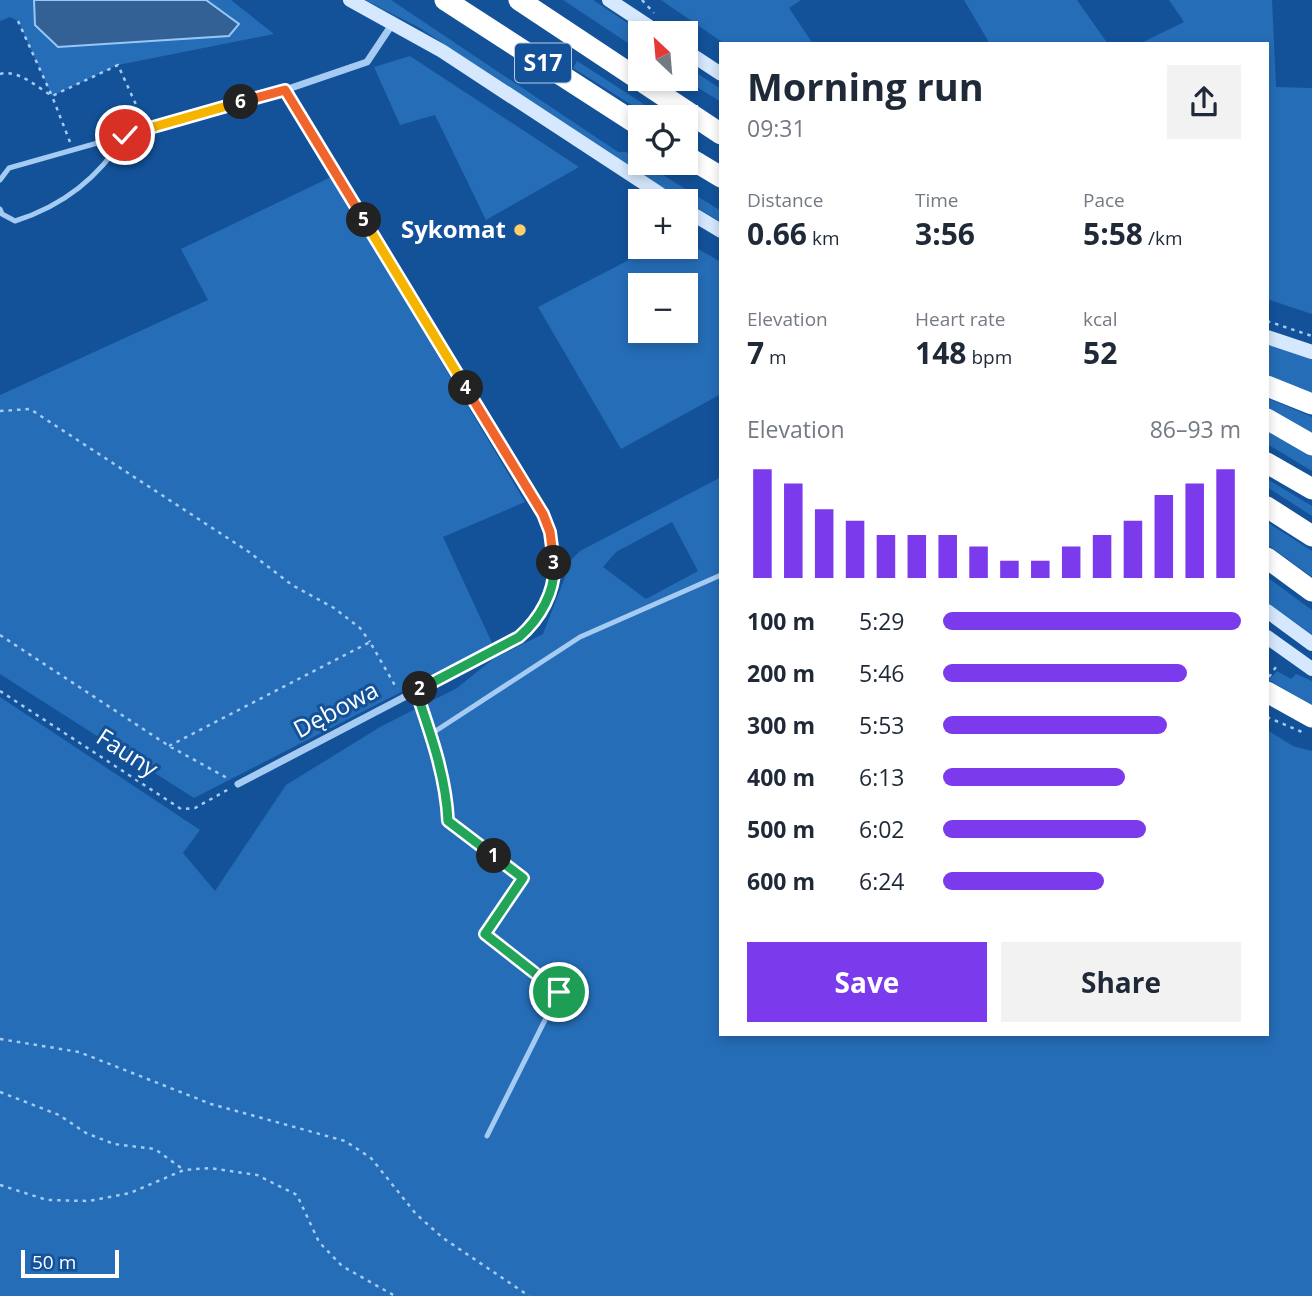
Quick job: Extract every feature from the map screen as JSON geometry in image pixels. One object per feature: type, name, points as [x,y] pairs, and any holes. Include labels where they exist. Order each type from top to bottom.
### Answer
[{"type":"highway","name":"S17","points":[[445,0],[628,118]]},
{"type":"highway","name":"S17","points":[[519,0],[719,133]]},
{"type":"highway","points":[[698,163],[719,176]]},
{"type":"highway","points":[[1269,387],[1312,404]]},
{"type":"highway","points":[[1269,420],[1312,445]]},
{"type":"highway","points":[[1269,464],[1312,489]]},
{"type":"highway","points":[[1269,508],[1312,536]]},
{"type":"highway","points":[[1269,560],[1312,592]]},
{"type":"highway","points":[[1269,693],[1312,717]]},
{"type":"street","points":[[350,0],[442,51],[653,189]]},
{"type":"street","points":[[614,1],[642,21]]},
{"type":"street","points":[[285,90],[367,62],[382,45],[393,23]]},
{"type":"street","points":[[698,59],[719,73]]},
{"type":"street","name":"Dębowa","points":[[238,784],[519,637],[539,615],[554,571],[550,532],[543,514],[285,90]]},
{"type":"street","points":[[698,218],[719,230]]},
{"type":"street","points":[[1269,339],[1312,352]]},
{"type":"street","points":[[1269,612],[1312,644]]},
{"type":"street","points":[[1269,638],[1312,670]]},
{"type":"lane","points":[[0,180],[9,168],[285,90]]},
{"type":"lane","points":[[0,209],[2,214],[15,220],[45,212],[78,191],[111,158],[125,135]]},
{"type":"lane","points":[[431,734],[580,637],[719,576]]},
{"type":"lane","points":[[416,691],[431,734],[447,802],[448,821],[523,878],[485,934],[559,992],[487,1136]]},
{"type":"path","points":[[18,21],[74,150]]},
{"type":"path","points":[[52,96],[118,65],[147,129]]},
{"type":"path","points":[[0,75],[8,72],[26,79],[52,96]]},
{"type":"path","points":[[1269,322],[1312,336]]},
{"type":"path","points":[[0,411],[30,409],[249,552],[292,585],[334,608],[360,628],[402,698]]},
{"type":"path","points":[[0,635],[169,746],[238,784]]},
{"type":"path","points":[[169,746],[370,642]]},
{"type":"path","points":[[1269,677],[1278,664]]},
{"type":"path","name":"Fauny","points":[[0,691],[181,809],[195,808],[238,784]]},
{"type":"path","points":[[1269,718],[1287,728],[1312,735]]},
{"type":"path","points":[[0,1039],[79,1052],[211,1104],[345,1141],[371,1158],[416,1214],[443,1238],[528,1296]]},
{"type":"path","points":[[0,1092],[59,1115],[86,1133],[114,1144],[155,1149],[184,1170]]},
{"type":"path","points":[[0,1185],[47,1200],[89,1200],[130,1193],[184,1170],[210,1168],[257,1175],[296,1195],[319,1242],[342,1266],[395,1296]]},
{"type":"shaded area","points":[[0,0],[34,0],[35,25],[58,47],[228,36],[238,24],[206,0],[231,0],[274,34],[118,65],[52,96],[18,21],[10,17],[0,21]]},
{"type":"shaded area","points":[[34,0],[206,0],[239,24],[229,36],[58,47],[35,25]]},
{"type":"shaded area","points":[[365,0],[391,0],[618,152],[628,153],[628,167],[420,28]]},
{"type":"shaded area","points":[[563,0],[593,0],[628,23],[628,43]]},
{"type":"shaded area","points":[[661,0],[801,0],[789,8],[812,42],[722,42],[698,25],[698,21],[692,21]]},
{"type":"shaded area","points":[[964,0],[1077,0],[1107,42],[989,42]]},
{"type":"shaded area","points":[[1169,0],[1272,0],[1276,87],[1312,88],[1312,314],[1269,300],[1269,42],[1143,42],[1184,22]]},
{"type":"shaded area","points":[[410,56],[579,167],[486,220],[435,115],[400,125],[374,67]]},
{"type":"shaded area","points":[[577,61],[645,105],[632,105],[573,68]]},
{"type":"shaded area","points":[[698,74],[719,88],[719,101],[698,88]]},
{"type":"shaded area","points":[[642,175],[663,175],[686,189],[665,189]]},
{"type":"shaded area","points":[[331,177],[525,502],[443,537],[493,645],[194,798],[0,674],[0,395],[208,300],[181,249]]},
{"type":"shaded area","points":[[698,197],[719,210],[719,221],[698,208]]},
{"type":"shaded area","points":[[698,249],[719,261],[719,395],[621,449],[538,307],[631,259],[698,259]]},
{"type":"shaded area","points":[[1269,344],[1312,359],[1312,394],[1269,378]]},
{"type":"shaded area","points":[[1269,399],[1312,417],[1312,436],[1269,411]]},
{"type":"shaded area","points":[[1269,430],[1312,455],[1312,471],[1269,445]]},
{"type":"shaded area","points":[[719,478],[719,1036],[1269,1036],[1269,731],[1293,746],[1312,751],[1312,1296],[0,1296],[0,697],[200,830],[183,853],[215,891],[286,785],[380,727],[457,688],[493,659],[543,634],[572,559],[580,551]],"holes":[[[672,522],[698,571],[646,599],[603,567],[616,552]]]},
{"type":"shaded area","points":[[1269,480],[1312,506],[1312,516],[1269,488]]},
{"type":"shaded area","points":[[1269,523],[1312,551],[1312,577],[1269,545]]},
{"type":"shaded area","points":[[1269,578],[1312,610],[1312,635],[1269,603]]},
{"type":"shaded area","points":[[1277,671],[1291,679],[1296,674],[1312,681],[1312,705],[1269,680]]},
{"type":"place","name":"Sykomat","points":[[520,230]]},
{"type":"route","points":[[125,135],[285,90],[543,514],[550,532],[554,571],[550,591],[530,628],[519,637],[416,691],[431,734],[447,802],[448,821],[523,878],[485,934],[559,992]]}]
